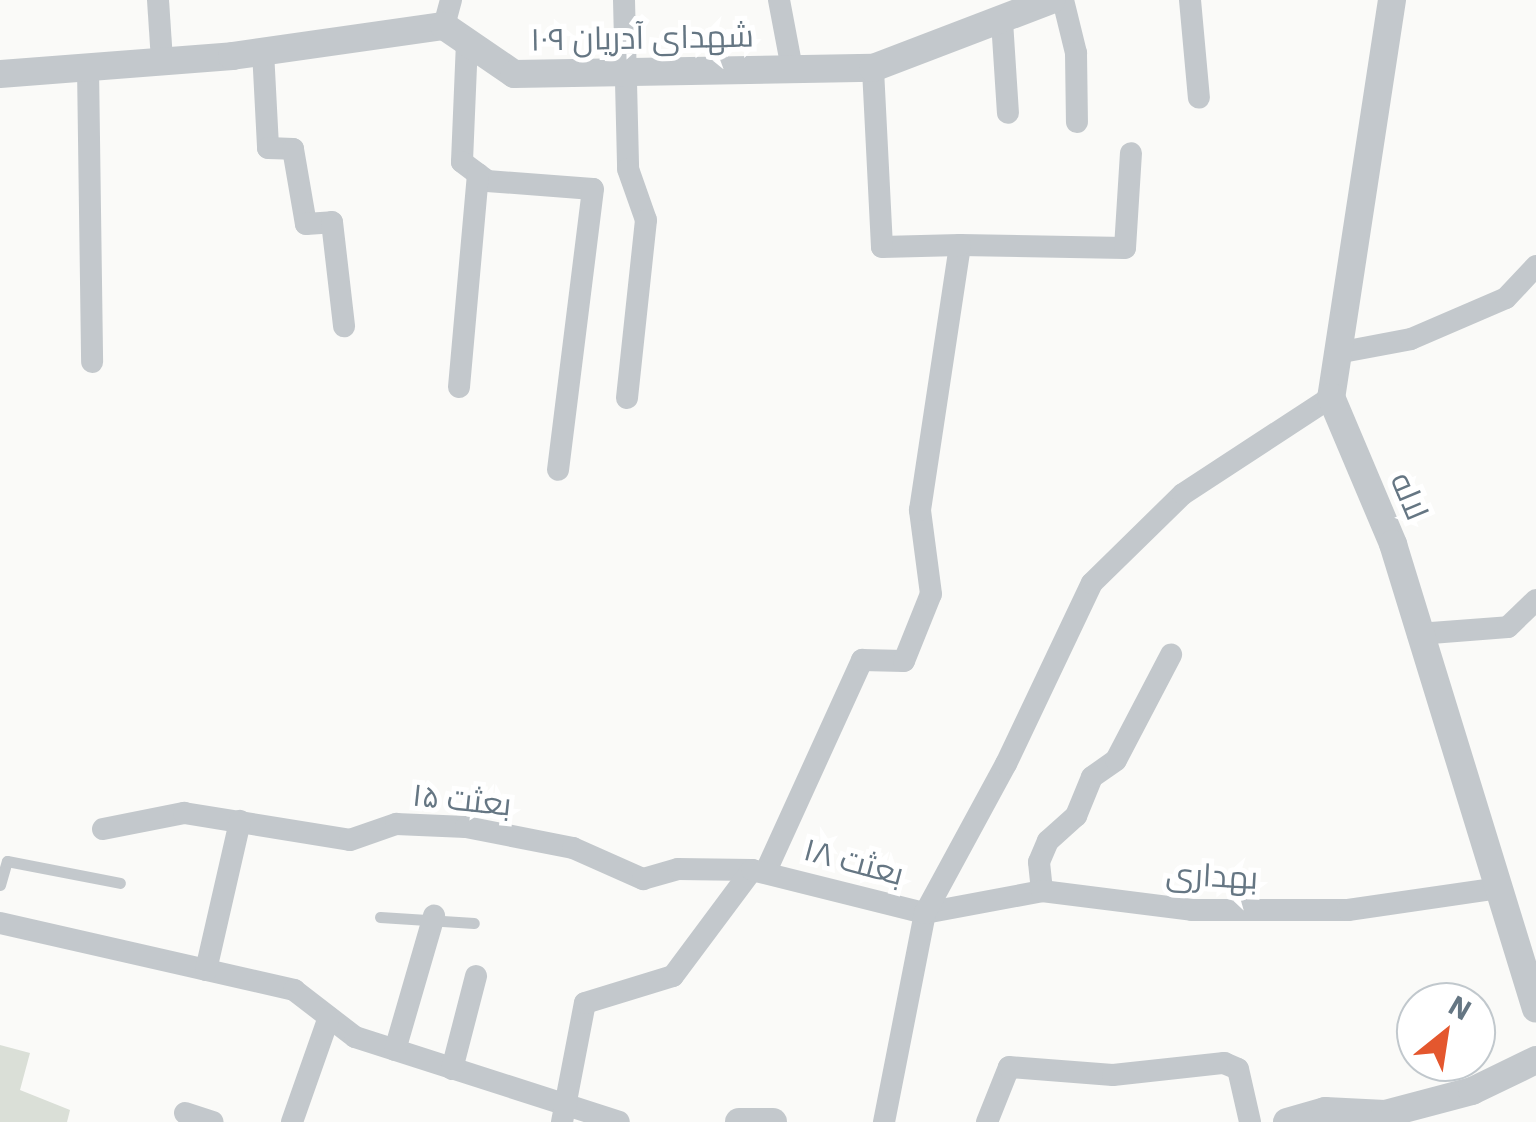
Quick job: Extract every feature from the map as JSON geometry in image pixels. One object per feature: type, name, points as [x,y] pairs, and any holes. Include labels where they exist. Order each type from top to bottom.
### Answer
[{"type":"street","points":[[158,0],[162,61]]},
{"type":"street","points":[[624,0],[628,169],[646,220],[627,398]]},
{"type":"street","points":[[780,0],[792,70]]},
{"type":"street","name":"شهدای آدریان ۱۰۹","points":[[454,23],[514,74],[873,68],[1002,22],[1051,0]]},
{"type":"street","points":[[1062,0],[1076,53],[1077,122]]},
{"type":"street","points":[[1190,0],[1199,98]]},
{"type":"street","points":[[884,1122],[924,913],[1006,764],[1092,583],[1183,494],[1330,397],[1392,0]]},
{"type":"street","points":[[1002,22],[1008,113]]},
{"type":"street","points":[[0,74],[264,51],[454,23],[462,162],[487,180],[593,189],[558,470]]},
{"type":"street","points":[[264,51],[268,148],[293,149],[306,224],[332,222],[344,326]]},
{"type":"street","points":[[88,67],[92,362]]},
{"type":"street","points":[[873,68],[882,247],[1125,248],[1131,153]]},
{"type":"street","points":[[458,387],[478,174]]},
{"type":"street","points":[[564,1114],[585,1002],[672,976],[759,871],[862,660],[904,661],[931,594],[920,510],[960,245]]},
{"type":"street","points":[[1337,352],[1411,339],[1506,298],[1536,266]]},
{"type":"street","name":"لاله","points":[[1330,397],[1393,544],[1536,1009]]},
{"type":"street","points":[[1418,634],[1508,627],[1536,600]]},
{"type":"street","points":[[1042,891],[1039,862],[1048,841],[1076,816],[1092,777],[1116,760],[1171,655]]},
{"type":"street","name":"بعثت ۱۵","points":[[103,829],[184,813],[350,840],[396,824],[466,826],[573,848],[643,879],[678,869],[759,871]]},
{"type":"street","points":[[206,970],[240,822]]},
{"type":"street","name":"بعثت ۱۸","points":[[759,871],[924,913]]},
{"type":"street","name":"بهداری","points":[[924,913],[1042,891],[1192,910],[1348,910],[1498,888]]},
{"type":"street","points":[[395,1050],[434,916]]},
{"type":"street","points":[[0,923],[294,990],[355,1037],[452,1069],[564,1114],[619,1122]]},
{"type":"street","points":[[452,1069],[476,976]]},
{"type":"street","points":[[292,1122],[328,1017]]},
{"type":"street","points":[[1287,1122],[1324,1111],[1385,1114],[1472,1091],[1536,1060]]},
{"type":"street","points":[[986,1122],[1008,1067],[1112,1074],[1224,1063],[1238,1069],[1250,1122]]},
{"type":"street","points":[[184,1113],[214,1122]]},
{"type":"street","points":[[739,1122],[773,1122]]},
{"type":"lane","points":[[0,885],[7,860],[120,882]]},
{"type":"lane","points":[[380,917],[434,916],[474,923]]},
{"type":"shaded area","points":[[0,1045],[30,1053],[20,1090],[70,1110],[67,1122],[0,1122]]}]
